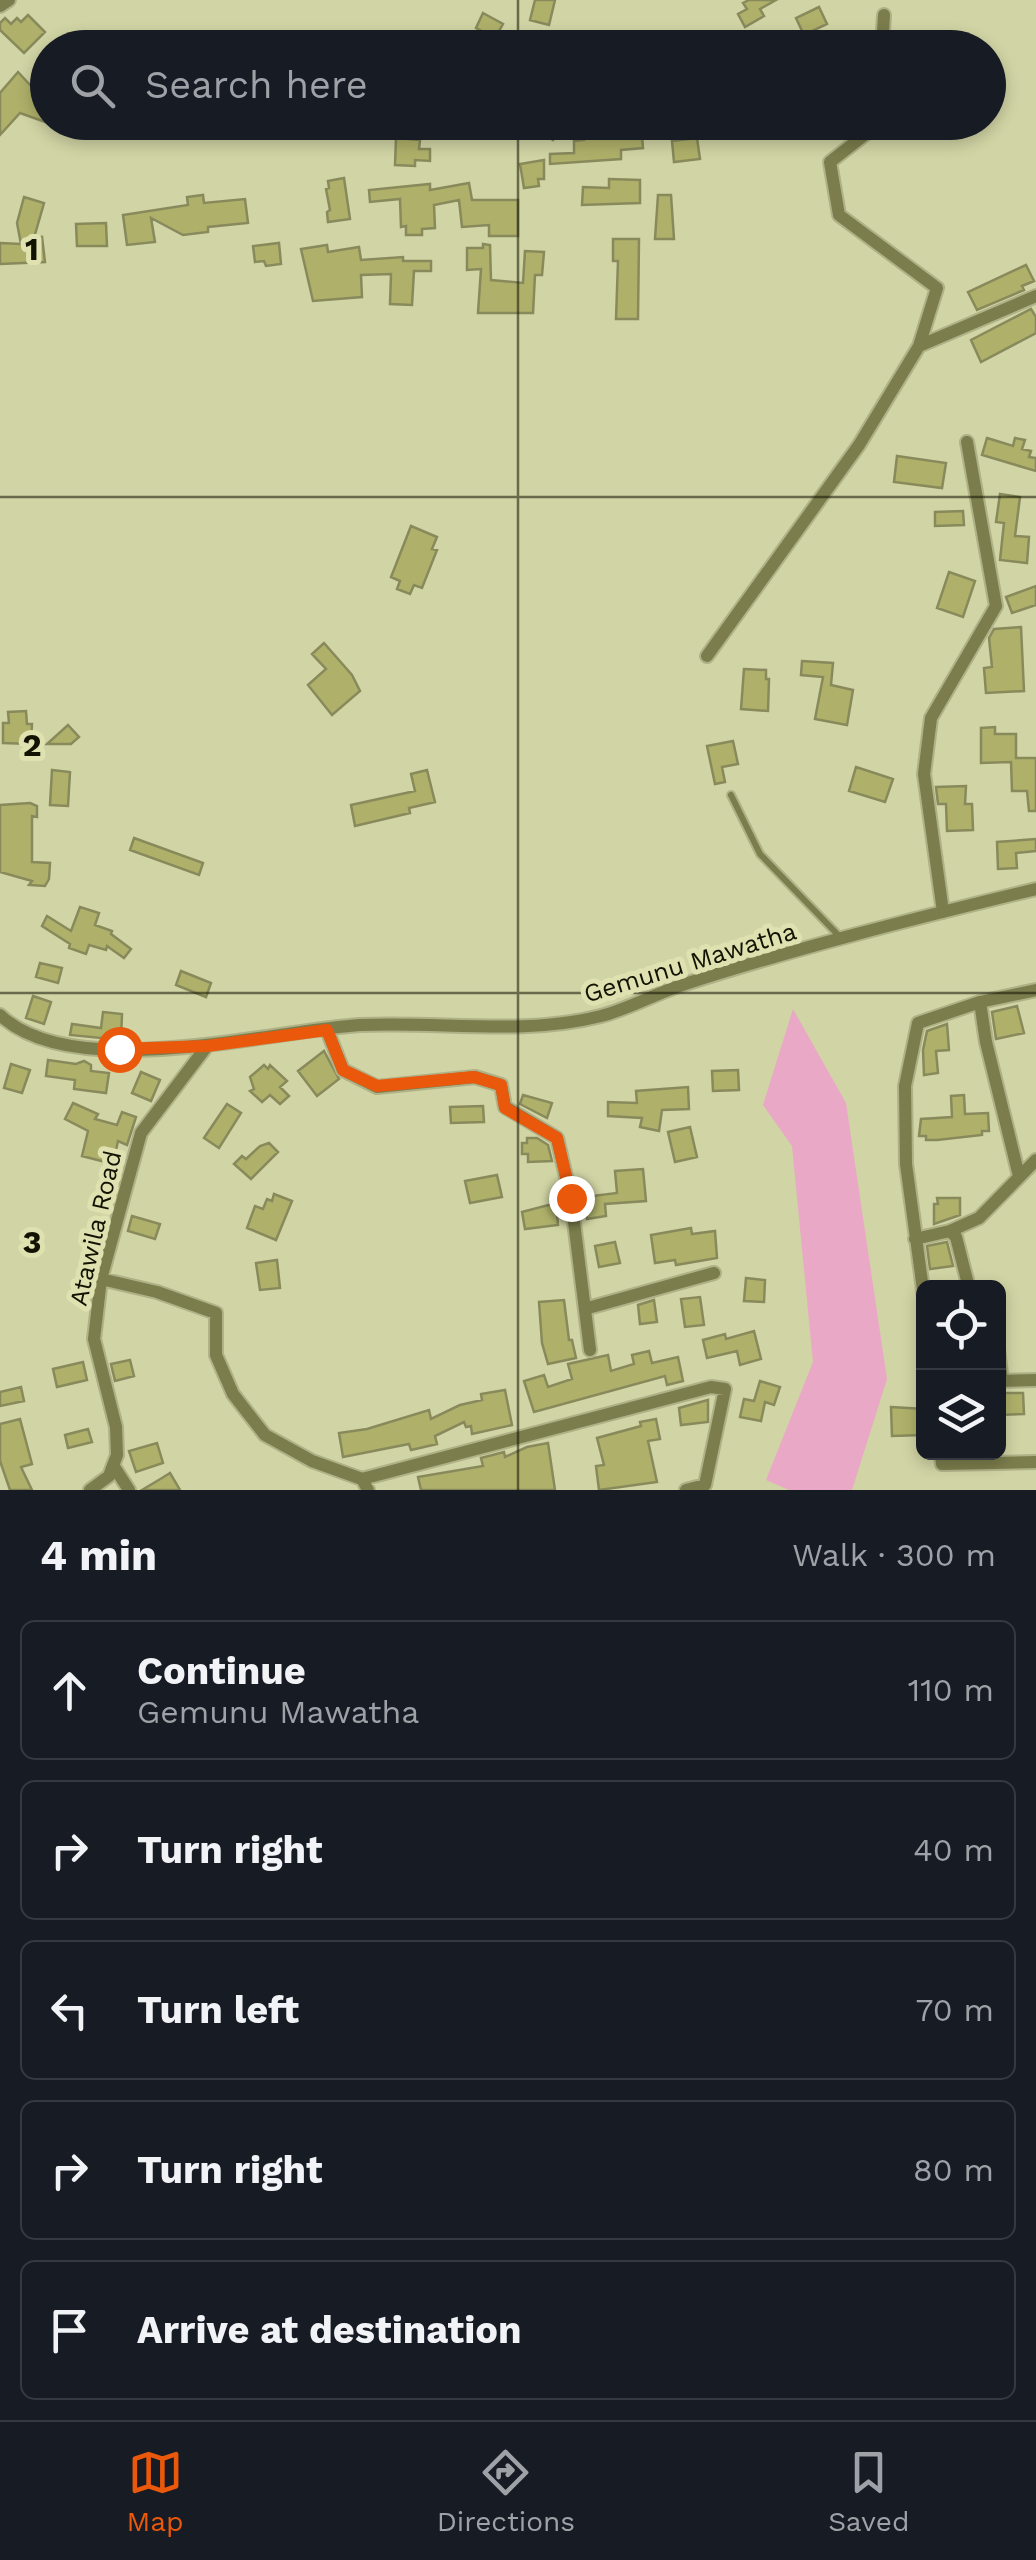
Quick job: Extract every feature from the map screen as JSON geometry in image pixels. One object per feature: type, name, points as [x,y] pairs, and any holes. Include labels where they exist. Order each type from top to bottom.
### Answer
[{"type":"street","points":[[0,6],[9,0]]},
{"type":"street","points":[[883,30],[884,16]]},
{"type":"street","points":[[707,656],[859,444],[919,346],[936,288],[839,215],[830,162],[858,140]]},
{"type":"street","points":[[919,346],[1036,296]]},
{"type":"street","points":[[943,912],[924,774],[931,718],[996,606],[966,442]]},
{"type":"street","name":"Gemunu Mawatha","points":[[0,1015],[41,1041],[119,1049],[207,1046],[360,1026],[526,1027],[602,1016],[678,987],[1036,889]]},
{"type":"street","points":[[922,1280],[906,1164],[905,1086],[918,1024],[980,1002],[1036,990]]},
{"type":"street","points":[[980,1002],[1019,1176]]},
{"type":"street","points":[[327,1030],[343,1070],[377,1086],[474,1077],[501,1085],[505,1108],[557,1138],[571,1198],[588,1308],[590,1350]]},
{"type":"street","name":"Atawila Road","points":[[113,1465],[117,1454],[116,1427],[94,1339],[101,1280],[140,1132],[207,1046]]},
{"type":"street","points":[[916,1239],[950,1232],[979,1218],[1036,1160]]},
{"type":"street","points":[[950,1232],[956,1237],[967,1280]]},
{"type":"street","points":[[588,1308],[714,1273]]},
{"type":"street","points":[[101,1280],[156,1292],[216,1313],[216,1355],[232,1394],[265,1436],[365,1484],[711,1387],[726,1390],[704,1487],[686,1490]]},
{"type":"street","points":[[1006,1381],[1036,1380]]},
{"type":"street","points":[[942,1460],[942,1464],[1036,1462]]},
{"type":"street","points":[[90,1490],[109,1476],[113,1465]]},
{"type":"street","points":[[113,1465],[130,1490]]},
{"type":"lane","points":[[731,795],[760,854],[843,940]]},
{"type":"shaded area","points":[[793,1009],[846,1103],[887,1379],[852,1490],[789,1490],[766,1480],[813,1362],[792,1146],[763,1105]]},
{"type":"building","points":[[535,0],[555,0],[549,25],[530,20]]},
{"type":"building","points":[[776,0],[760,9],[764,16],[745,27],[738,14],[747,9],[743,3]]},
{"type":"building","points":[[819,7],[827,24],[802,30],[796,18]]},
{"type":"building","points":[[483,13],[503,24],[500,30],[476,28]]},
{"type":"building","points":[[28,15],[43,30],[30,30],[30,47],[24,53],[0,30],[5,18],[11,24],[17,18],[21,22]]},
{"type":"building","points":[[18,72],[30,85],[30,117],[20,113],[0,135],[0,93]]},
{"type":"building","points":[[396,140],[420,140],[419,149],[430,149],[430,161],[415,160],[415,166],[395,165]]},
{"type":"building","points":[[642,140],[643,148],[621,150],[621,159],[550,164],[550,154],[574,153],[574,141]]},
{"type":"building","points":[[697,140],[700,159],[674,162],[672,141]]},
{"type":"building","points":[[544,160],[544,179],[538,179],[539,186],[524,188],[520,164]]},
{"type":"building","points":[[344,178],[350,219],[328,222],[328,181]]},
{"type":"building","points":[[609,179],[640,180],[640,203],[582,205],[583,187],[609,188]]},
{"type":"building","points":[[469,183],[472,200],[518,200],[518,236],[489,236],[489,225],[462,227],[459,200],[434,205],[435,228],[422,229],[422,235],[406,235],[406,226],[401,227],[400,199],[370,202],[369,190],[430,184],[430,190]]},
{"type":"building","points":[[203,195],[204,203],[245,199],[248,223],[208,227],[208,232],[183,235],[151,218],[155,242],[127,245],[123,215],[188,205],[187,197]]},
{"type":"building","points":[[658,195],[671,195],[674,239],[655,239]]},
{"type":"building","points":[[24,197],[44,203],[34,238],[42,237],[45,262],[0,264],[0,243],[21,244],[17,223]]},
{"type":"building","points":[[106,223],[107,246],[77,246],[76,224]]},
{"type":"building","points":[[613,239],[639,239],[638,319],[616,319],[618,261],[613,261]]},
{"type":"building","points":[[279,243],[281,264],[266,266],[264,261],[255,262],[253,246]]},
{"type":"building","points":[[483,244],[490,245],[491,280],[523,283],[525,251],[544,252],[542,275],[535,275],[533,313],[478,313],[481,269],[467,270],[467,248],[483,248]]},
{"type":"building","points":[[327,245],[328,252],[359,247],[361,260],[403,257],[403,261],[431,261],[431,271],[414,271],[412,305],[390,304],[391,274],[361,275],[362,297],[313,301],[301,249]]},
{"type":"building","points":[[1026,265],[1034,281],[1022,286],[1024,290],[977,310],[968,292]]},
{"type":"building","points":[[1031,309],[1036,317],[1036,333],[981,362],[971,340]]},
{"type":"building","points":[[987,438],[1013,446],[1015,438],[1025,440],[1022,449],[1031,451],[1029,457],[1036,458],[1036,471],[982,455]]},
{"type":"building","points":[[897,456],[946,463],[942,488],[894,482]]},
{"type":"building","points":[[1000,494],[1020,497],[1015,536],[1029,537],[1027,563],[1000,560],[1004,523],[996,522]]},
{"type":"building","points":[[963,511],[964,525],[935,526],[935,512]]},
{"type":"building","points":[[411,526],[437,537],[432,549],[437,550],[422,588],[414,585],[410,594],[397,589],[400,581],[391,577]]},
{"type":"building","points":[[949,572],[975,581],[963,617],[937,608]]},
{"type":"building","points":[[1036,586],[1036,605],[1012,613],[1006,597]]},
{"type":"building","points":[[1021,627],[1024,691],[986,693],[984,668],[992,667],[989,638],[994,629]]},
{"type":"building","points":[[324,643],[352,675],[360,691],[332,715],[308,685],[326,669],[312,654]]},
{"type":"building","points":[[802,661],[833,663],[831,685],[853,690],[847,725],[815,719],[823,677],[801,675]]},
{"type":"building","points":[[744,669],[766,670],[768,711],[741,709]]},
{"type":"building","points":[[26,711],[27,724],[32,724],[31,744],[3,743],[3,723],[9,723],[8,712]]},
{"type":"building","points":[[68,725],[79,737],[71,744],[47,744]]},
{"type":"building","points":[[995,727],[995,734],[1016,734],[1016,758],[1036,758],[1036,811],[1029,811],[1027,791],[1012,791],[1011,762],[981,763],[981,728]]},
{"type":"building","points":[[733,741],[738,764],[722,767],[725,782],[715,784],[707,746]]},
{"type":"building","points":[[856,767],[893,779],[885,802],[849,791]]},
{"type":"building","points":[[52,770],[70,772],[68,806],[50,805]]},
{"type":"building","points":[[427,770],[435,802],[409,808],[410,813],[355,826],[351,805],[415,791],[411,774]]},
{"type":"building","points":[[966,786],[965,804],[972,804],[973,830],[947,831],[946,804],[938,804],[936,787]]},
{"type":"building","points":[[0,805],[37,806],[37,817],[32,816],[32,862],[50,863],[45,886],[29,885],[32,881],[0,872]]},
{"type":"building","points":[[134,838],[203,863],[199,875],[130,850]]},
{"type":"building","points":[[1036,839],[1036,851],[1016,853],[1017,868],[998,869],[997,842]]},
{"type":"building","points":[[80,907],[99,913],[95,925],[112,931],[131,949],[124,958],[107,946],[106,950],[89,945],[86,954],[69,948],[70,944],[42,926],[47,916],[71,931]]},
{"type":"building","points":[[40,963],[62,968],[58,983],[36,977]]},
{"type":"building","points":[[181,971],[211,983],[206,997],[176,985]]},
{"type":"building","points":[[33,996],[51,1002],[44,1024],[26,1018]]},
{"type":"building","points":[[1017,1006],[1024,1033],[996,1039],[992,1012]]},
{"type":"building","points":[[103,1012],[122,1014],[121,1040],[70,1035],[72,1024],[101,1028]]},
{"type":"building","points":[[947,1024],[949,1050],[936,1051],[938,1073],[924,1075],[927,1031]]},
{"type":"building","points":[[324,1051],[339,1079],[317,1096],[298,1071]]},
{"type":"building","points":[[48,1060],[76,1064],[84,1061],[91,1065],[91,1071],[109,1073],[106,1093],[74,1089],[75,1080],[46,1076]]},
{"type":"building","points":[[11,1064],[30,1070],[22,1093],[4,1088]]},
{"type":"building","points":[[264,1065],[268,1069],[270,1065],[287,1081],[280,1087],[289,1096],[280,1104],[270,1095],[262,1102],[250,1091],[254,1089],[250,1077]]},
{"type":"building","points":[[738,1070],[739,1090],[713,1091],[712,1071]]},
{"type":"building","points":[[141,1072],[160,1080],[151,1101],[132,1093]]},
{"type":"building","points":[[688,1087],[689,1109],[662,1110],[659,1131],[640,1127],[642,1118],[608,1116],[608,1102],[637,1103],[636,1091]]},
{"type":"building","points":[[523,1095],[552,1103],[547,1118],[520,1104]]},
{"type":"building","points":[[964,1095],[965,1114],[988,1113],[989,1131],[937,1140],[919,1136],[921,1119],[952,1117],[951,1096]]},
{"type":"building","points":[[73,1103],[98,1114],[95,1119],[117,1125],[122,1112],[136,1117],[127,1145],[118,1141],[113,1164],[82,1156],[88,1131],[65,1119]]},
{"type":"building","points":[[227,1104],[241,1113],[219,1148],[204,1138]]},
{"type":"building","points":[[483,1106],[484,1122],[451,1123],[450,1107]]},
{"type":"building","points":[[690,1127],[697,1157],[675,1162],[668,1132]]},
{"type":"building","points":[[527,1138],[537,1138],[548,1145],[552,1161],[528,1162],[528,1154],[522,1154],[522,1143],[527,1143]]},
{"type":"building","points":[[269,1143],[278,1152],[251,1179],[234,1164],[242,1156],[246,1159]]},
{"type":"building","points":[[643,1169],[646,1201],[605,1204],[606,1216],[587,1219],[586,1211],[583,1212],[584,1197],[617,1193],[615,1171]]},
{"type":"building","points":[[497,1175],[502,1197],[470,1203],[465,1181]]},
{"type":"building","points":[[274,1194],[292,1201],[276,1240],[247,1228],[255,1206],[263,1209]]},
{"type":"building","points":[[937,1198],[960,1198],[960,1215],[934,1224]]},
{"type":"building","points":[[556,1203],[558,1225],[525,1229],[522,1212]]},
{"type":"building","points":[[132,1216],[160,1224],[155,1239],[128,1231]]},
{"type":"building","points":[[691,1228],[692,1234],[715,1231],[717,1258],[676,1265],[675,1260],[655,1263],[651,1235]]},
{"type":"building","points":[[615,1242],[620,1263],[599,1267],[595,1246]]},
{"type":"building","points":[[947,1242],[953,1266],[930,1269],[927,1246]]},
{"type":"building","points":[[277,1260],[280,1288],[260,1290],[256,1263]]},
{"type":"building","points":[[746,1278],[765,1280],[764,1302],[744,1301]]},
{"type":"building","points":[[700,1297],[704,1325],[685,1327],[681,1299]]},
{"type":"building","points":[[564,1300],[569,1340],[576,1358],[548,1364],[539,1302]]},
{"type":"building","points":[[654,1300],[657,1322],[640,1324],[638,1305]]},
{"type":"building","points":[[754,1331],[761,1359],[740,1365],[737,1351],[707,1358],[703,1340],[725,1334],[726,1339]]},
{"type":"building","points":[[649,1351],[652,1363],[678,1357],[683,1381],[667,1385],[665,1376],[534,1412],[524,1381],[544,1375],[548,1387],[572,1379],[568,1364],[608,1355],[611,1371],[634,1364],[632,1355]]},
{"type":"building","points":[[130,1360],[134,1376],[115,1381],[111,1364]]},
{"type":"building","points":[[83,1362],[87,1380],[57,1387],[53,1369]]},
{"type":"building","points":[[760,1381],[780,1387],[774,1405],[765,1402],[761,1421],[740,1417],[744,1399],[754,1401]]},
{"type":"building","points":[[21,1387],[24,1401],[0,1406],[0,1392]]},
{"type":"building","points":[[505,1390],[512,1425],[472,1434],[471,1426],[466,1427],[464,1422],[435,1436],[437,1444],[411,1450],[409,1444],[343,1457],[339,1433],[367,1429],[429,1410],[431,1419],[482,1400],[481,1394]]},
{"type":"building","points":[[1006,1393],[1023,1393],[1024,1414],[1006,1415]]},
{"type":"building","points":[[708,1400],[708,1422],[681,1425],[679,1408]]},
{"type":"building","points":[[891,1407],[916,1409],[916,1435],[892,1436]]},
{"type":"building","points":[[20,1419],[32,1464],[21,1467],[32,1490],[10,1490],[0,1461],[0,1424]]},
{"type":"building","points":[[656,1419],[660,1439],[648,1441],[657,1482],[599,1490],[596,1466],[604,1465],[597,1438]]},
{"type":"building","points":[[88,1429],[92,1442],[68,1448],[65,1435]]},
{"type":"building","points":[[157,1443],[163,1463],[136,1472],[129,1451]]},
{"type":"building","points":[[548,1443],[555,1490],[421,1490],[418,1477],[483,1466],[481,1458],[504,1452],[505,1457]]},
{"type":"building","points":[[170,1473],[180,1490],[142,1490],[162,1478]]},
{"type":"route","points":[[119,1049],[207,1046],[327,1030],[343,1070],[377,1086],[474,1077],[501,1085],[505,1108],[557,1138],[571,1198]]}]
